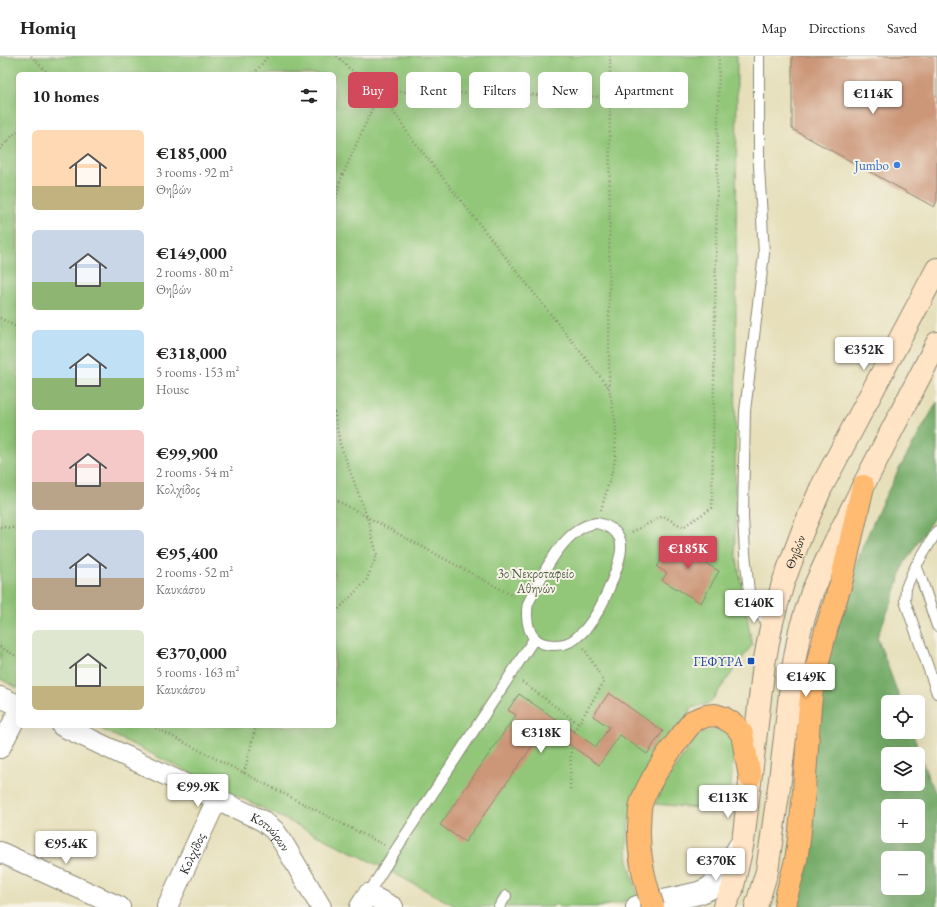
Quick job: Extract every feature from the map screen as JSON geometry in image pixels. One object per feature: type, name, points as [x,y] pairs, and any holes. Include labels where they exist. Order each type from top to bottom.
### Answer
[{"type":"main road","name":"Θηβών","points":[[724,907],[732,890],[743,842],[764,664],[772,622],[783,583],[802,530],[821,488],[937,269]]},
{"type":"main road","points":[[756,907],[767,871],[780,780],[793,668],[800,630],[812,592],[863,486],[937,343]]},
{"type":"main road","points":[[785,907],[796,860],[799,839],[813,682],[826,630],[841,583],[863,486]]},
{"type":"main road","points":[[653,907],[640,859],[639,832],[641,806],[646,789],[674,746],[693,721],[706,716],[715,715],[724,718],[735,725],[742,734],[750,777]]},
{"type":"street","points":[[0,697],[16,704]]},
{"type":"street","points":[[0,748],[16,717]]},
{"type":"street","name":"Κοτυώρων","points":[[66,728],[263,822],[274,830],[282,841],[321,907]]},
{"type":"street","name":"Κολχίδος","points":[[167,907],[217,799]]},
{"type":"street","points":[[637,907],[699,893],[710,888],[720,877],[743,842]]},
{"type":"street","points":[[0,852],[120,907]]},
{"type":"street","points":[[364,901],[393,907]]},
{"type":"lane","points":[[759,56],[759,166],[764,254],[744,411],[743,517],[745,552],[750,592],[754,608],[759,615],[772,622]]},
{"type":"lane","points":[[597,523],[609,527],[620,539],[619,560],[605,597],[591,623],[577,637],[564,645],[548,645],[534,639],[529,628],[527,618],[528,604],[545,569],[570,536],[584,526],[597,523]]},
{"type":"lane","points":[[937,530],[916,565],[906,588],[905,601],[937,693]]},
{"type":"lane","points":[[916,565],[937,626]]},
{"type":"lane","points":[[364,901],[395,851],[534,639]]},
{"type":"lane","points":[[499,907],[506,896]]},
{"type":"path","points":[[31,56],[47,72]]},
{"type":"path","points":[[256,72],[268,56]]},
{"type":"path","points":[[337,56],[354,72]]},
{"type":"path","points":[[610,56],[610,72]]},
{"type":"path","points":[[620,539],[663,516],[683,527],[712,508],[720,56]]},
{"type":"path","points":[[398,91],[600,97]]},
{"type":"path","points":[[336,201],[340,182],[373,108]]},
{"type":"path","points":[[391,108],[409,135],[609,388]]},
{"type":"path","points":[[597,523],[615,461],[616,426],[609,388],[610,108]]},
{"type":"path","points":[[0,149],[16,132]]},
{"type":"path","points":[[0,318],[16,327]]},
{"type":"path","points":[[336,423],[340,444],[367,516],[377,555],[366,581],[336,612]]},
{"type":"path","points":[[336,499],[528,604]]},
{"type":"path","points":[[0,527],[16,528]]},
{"type":"path","points":[[574,731],[604,682],[577,637]]},
{"type":"path","points":[[0,647],[16,656]]},
{"type":"path","points":[[518,679],[578,723]]},
{"type":"path","points":[[156,728],[395,851]]},
{"type":"path","points":[[244,773],[255,728]]},
{"type":"path","points":[[570,789],[571,745]]},
{"type":"green space","name":"3ο Νεκροταφείο Αθηνών","points":[[0,56],[737,56],[735,547],[752,645],[710,703],[692,708],[685,717],[629,821],[627,847],[628,860],[638,898],[600,907],[559,907],[556,904],[552,907],[457,907],[384,868],[99,728],[336,728],[336,72],[16,72],[16,687],[0,679]]},
{"type":"green space","points":[[937,402],[937,513],[904,564],[892,601],[877,637],[898,695],[881,695],[881,739],[914,739],[917,747],[881,747],[881,791],[925,791],[925,769],[937,796],[937,907],[794,907],[820,692],[850,582],[862,548],[898,471]]},
{"type":"green space","points":[[713,730],[723,730],[731,734],[734,749],[729,811],[655,804],[662,788],[691,744],[702,733]]},
{"type":"building","name":"Jumbo","points":[[792,56],[937,56],[937,201],[934,207],[792,129]]},
{"type":"building","points":[[691,537],[706,545],[698,559],[719,571],[701,603],[662,580],[667,573],[657,567],[671,542],[684,550]]},
{"type":"building","points":[[609,693],[663,731],[647,754],[620,735],[599,765],[545,728],[465,842],[440,825],[516,715],[508,710],[519,694],[596,747],[609,727],[593,716]]},
{"type":"place","name":"Jumbo","points":[[897,165]]},
{"type":"place","name":"ΓΕΦΥΡΑ","points":[[751,661]]}]
